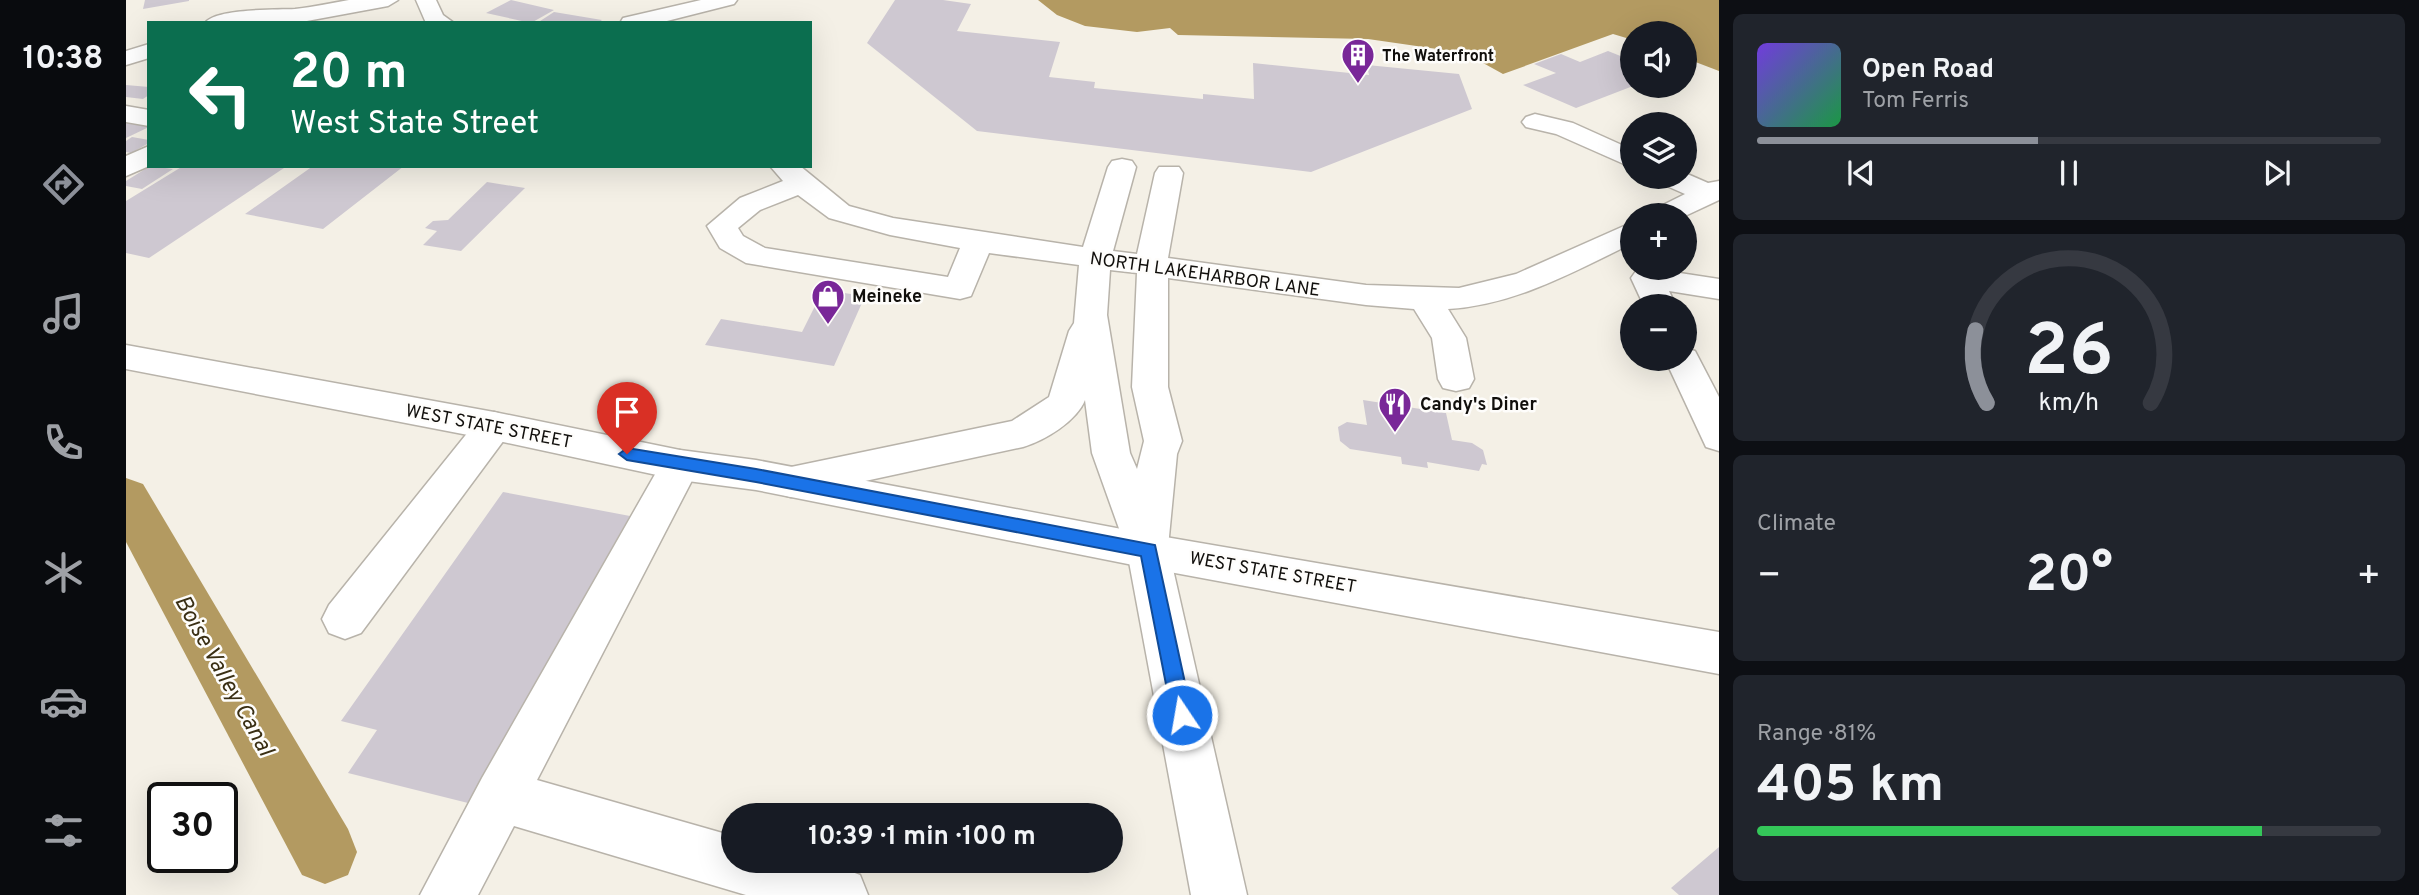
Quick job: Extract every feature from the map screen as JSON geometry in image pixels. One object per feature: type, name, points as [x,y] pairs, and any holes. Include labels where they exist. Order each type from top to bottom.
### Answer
[{"type":"street","points":[[228,21],[259,16],[287,19],[388,0]]},
{"type":"street","points":[[426,0],[434,19],[438,21]]},
{"type":"street","points":[[634,14],[652,0]]},
{"type":"street","points":[[634,14],[727,0]]},
{"type":"street","points":[[126,43],[147,38]]},
{"type":"street","points":[[126,58],[147,52]]},
{"type":"street","points":[[126,114],[147,118]]},
{"type":"street","points":[[1535,122],[1563,128],[1620,154]]},
{"type":"street","points":[[126,167],[147,155]]},
{"type":"street","points":[[791,482],[1023,433],[1065,404],[1090,315],[1095,259],[1122,167]]},
{"type":"street","points":[[1148,551],[1158,454],[1163,441],[1150,387],[1152,267],[1169,173]]},
{"type":"street","points":[[792,175],[722,226],[731,242],[757,256],[960,289],[977,242]]},
{"type":"street","name":"NORTH LAKEHARBOR LANE","points":[[792,175],[839,212],[890,226],[977,242],[1366,295],[1425,299],[1489,294],[1536,278],[1620,237]]},
{"type":"street","points":[[1697,186],[1714,191]]},
{"type":"street","points":[[1690,203],[1714,191]]},
{"type":"street","points":[[1592,250],[1653,292],[1719,289]]},
{"type":"street","points":[[1425,299],[1449,338],[1456,379]]},
{"type":"street","points":[[1090,315],[1111,453],[1148,551],[1219,895]]},
{"type":"street","name":"WEST STATE STREET","points":[[126,357],[494,426],[680,465],[791,482],[1148,551],[1719,653]]},
{"type":"street","points":[[1689,371],[1719,437]]},
{"type":"street","points":[[345,619],[494,426]]},
{"type":"street","points":[[448,895],[680,465]]},
{"type":"street","points":[[500,796],[840,895]]},
{"type":"shaded area","points":[[1038,0],[1719,0],[1719,71],[1697,63],[1697,21],[1620,21],[1620,36],[1613,34],[1503,74],[1465,53],[1368,39],[1178,35],[1170,28],[1137,32],[1085,26],[1057,15]]},
{"type":"building","points":[[145,0],[189,0],[189,1],[143,9]]},
{"type":"building","points":[[511,0],[554,10],[535,21],[486,13]]},
{"type":"building","name":"The Waterfront","points":[[895,0],[943,0],[971,4],[957,31],[1060,42],[1049,77],[1095,82],[1094,88],[1203,99],[1203,94],[1254,99],[1253,63],[1369,75],[1367,65],[1459,74],[1472,109],[1311,172],[977,131],[867,43]]},
{"type":"building","points":[[554,12],[602,20],[601,21],[540,21]]},
{"type":"building","points":[[1608,51],[1620,56],[1620,91],[1576,108],[1523,85],[1556,73],[1534,64],[1561,54],[1580,62]]},
{"type":"building","points":[[126,85],[147,87],[147,96],[143,99],[126,97]]},
{"type":"building","points":[[126,123],[147,126],[147,128],[126,138]]},
{"type":"building","points":[[132,137],[147,140],[147,144],[131,153],[126,152],[126,141]]},
{"type":"building","points":[[147,168],[173,169],[142,189],[126,186],[126,181]]},
{"type":"building","points":[[180,168],[284,168],[149,258],[126,253],[126,201]]},
{"type":"building","points":[[310,168],[401,168],[323,229],[245,214]]},
{"type":"building","points":[[487,182],[525,188],[461,251],[423,245],[437,231],[425,228],[433,221],[448,220]]},
{"type":"building","name":"Meineke","points":[[823,290],[865,296],[834,366],[705,345],[721,319],[802,332]]},
{"type":"building","name":"Candy's Diner","points":[[1363,400],[1446,413],[1452,440],[1472,443],[1483,450],[1487,465],[1482,464],[1479,471],[1427,462],[1428,468],[1402,464],[1401,457],[1350,449],[1340,441],[1338,427],[1347,422],[1367,425]]},
{"type":"building","points":[[503,492],[630,516],[468,803],[348,773],[377,730],[341,721]]},
{"type":"building","points":[[1719,847],[1719,895],[1679,895],[1671,888]]},
{"type":"waterway","name":"Boise Valley Canal","points":[[126,497],[325,852]]},
{"type":"place","name":"The Waterfront","points":[[1358,85]]},
{"type":"place","name":"Meineke","points":[[828,326]]},
{"type":"place","name":"Candy's Diner","points":[[1395,434]]},
{"type":"route","points":[[627,454],[680,465],[756,475],[1148,551],[1182,715]]}]
